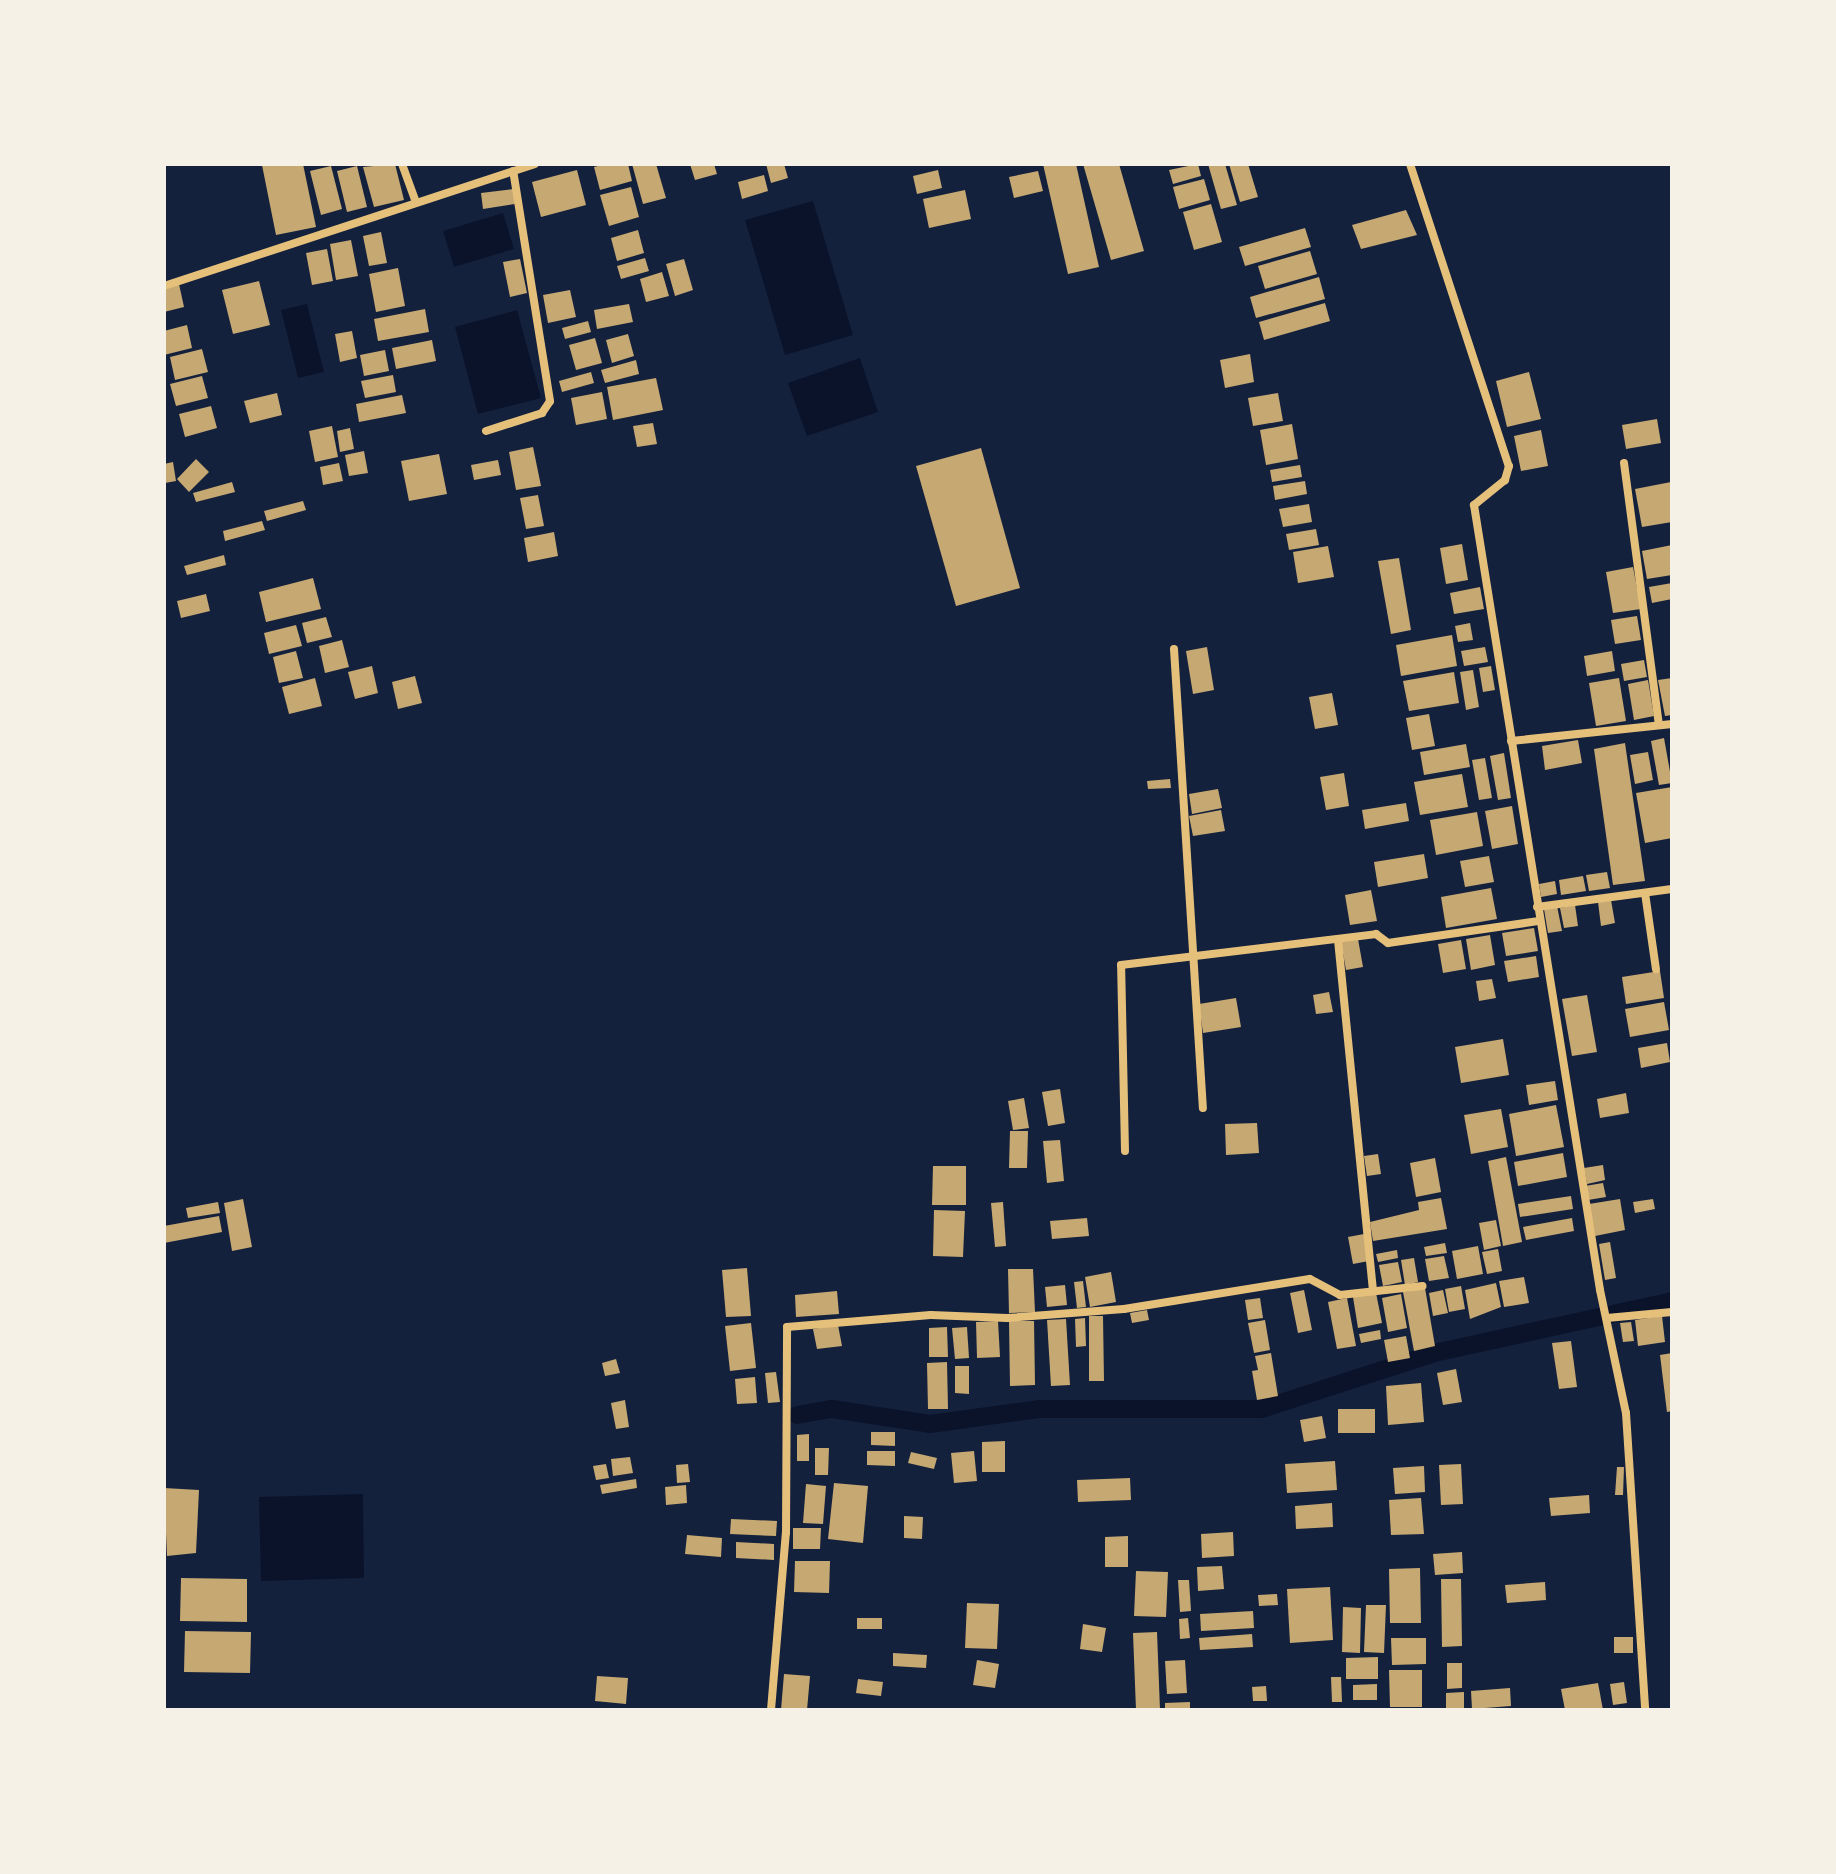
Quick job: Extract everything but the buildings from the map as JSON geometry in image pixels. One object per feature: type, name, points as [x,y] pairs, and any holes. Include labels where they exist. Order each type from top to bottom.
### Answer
[{"type":"street","points":[[402,164],[415,200]]},
{"type":"street","points":[[164,286],[415,200],[534,164]]},
{"type":"street","points":[[1410,164],[1509,466],[1505,480],[1474,505],[1539,921],[1626,1413],[1645,1710]]},
{"type":"street","points":[[486,431],[542,413],[550,401],[513,171]]},
{"type":"street","points":[[1624,463],[1659,725]]},
{"type":"street","points":[[1174,649],[1203,1108]]},
{"type":"street","points":[[1511,741],[1672,724]]},
{"type":"street","points":[[1537,907],[1672,889]]},
{"type":"street","points":[[1645,893],[1656,969]]},
{"type":"street","points":[[1125,1151],[1121,965],[1376,934],[1388,943],[1539,921]]},
{"type":"street","points":[[1338,940],[1373,1291]]},
{"type":"street","points":[[771,1710],[786,1533],[785,1328],[931,1315],[1007,1318],[1124,1309],[1310,1279],[1340,1295],[1423,1286]]},
{"type":"street","points":[[1607,1318],[1672,1312]]},
{"type":"water","points":[[813,201],[853,335],[785,355],[745,220]]},
{"type":"water","points":[[503,213],[514,249],[454,267],[443,231]]},
{"type":"water","points":[[307,304],[324,372],[298,378],[281,310]]},
{"type":"water","points":[[517,310],[541,398],[478,414],[455,327]]},
{"type":"water","points":[[860,358],[878,412],[807,436],[788,383]]},
{"type":"water","points":[[363,1494],[364,1578],[261,1581],[259,1497]]},
{"type":"waterway","points":[[797,1415],[832,1409],[930,1424],[1039,1409],[1262,1409],[1434,1353],[1672,1301]]}]
